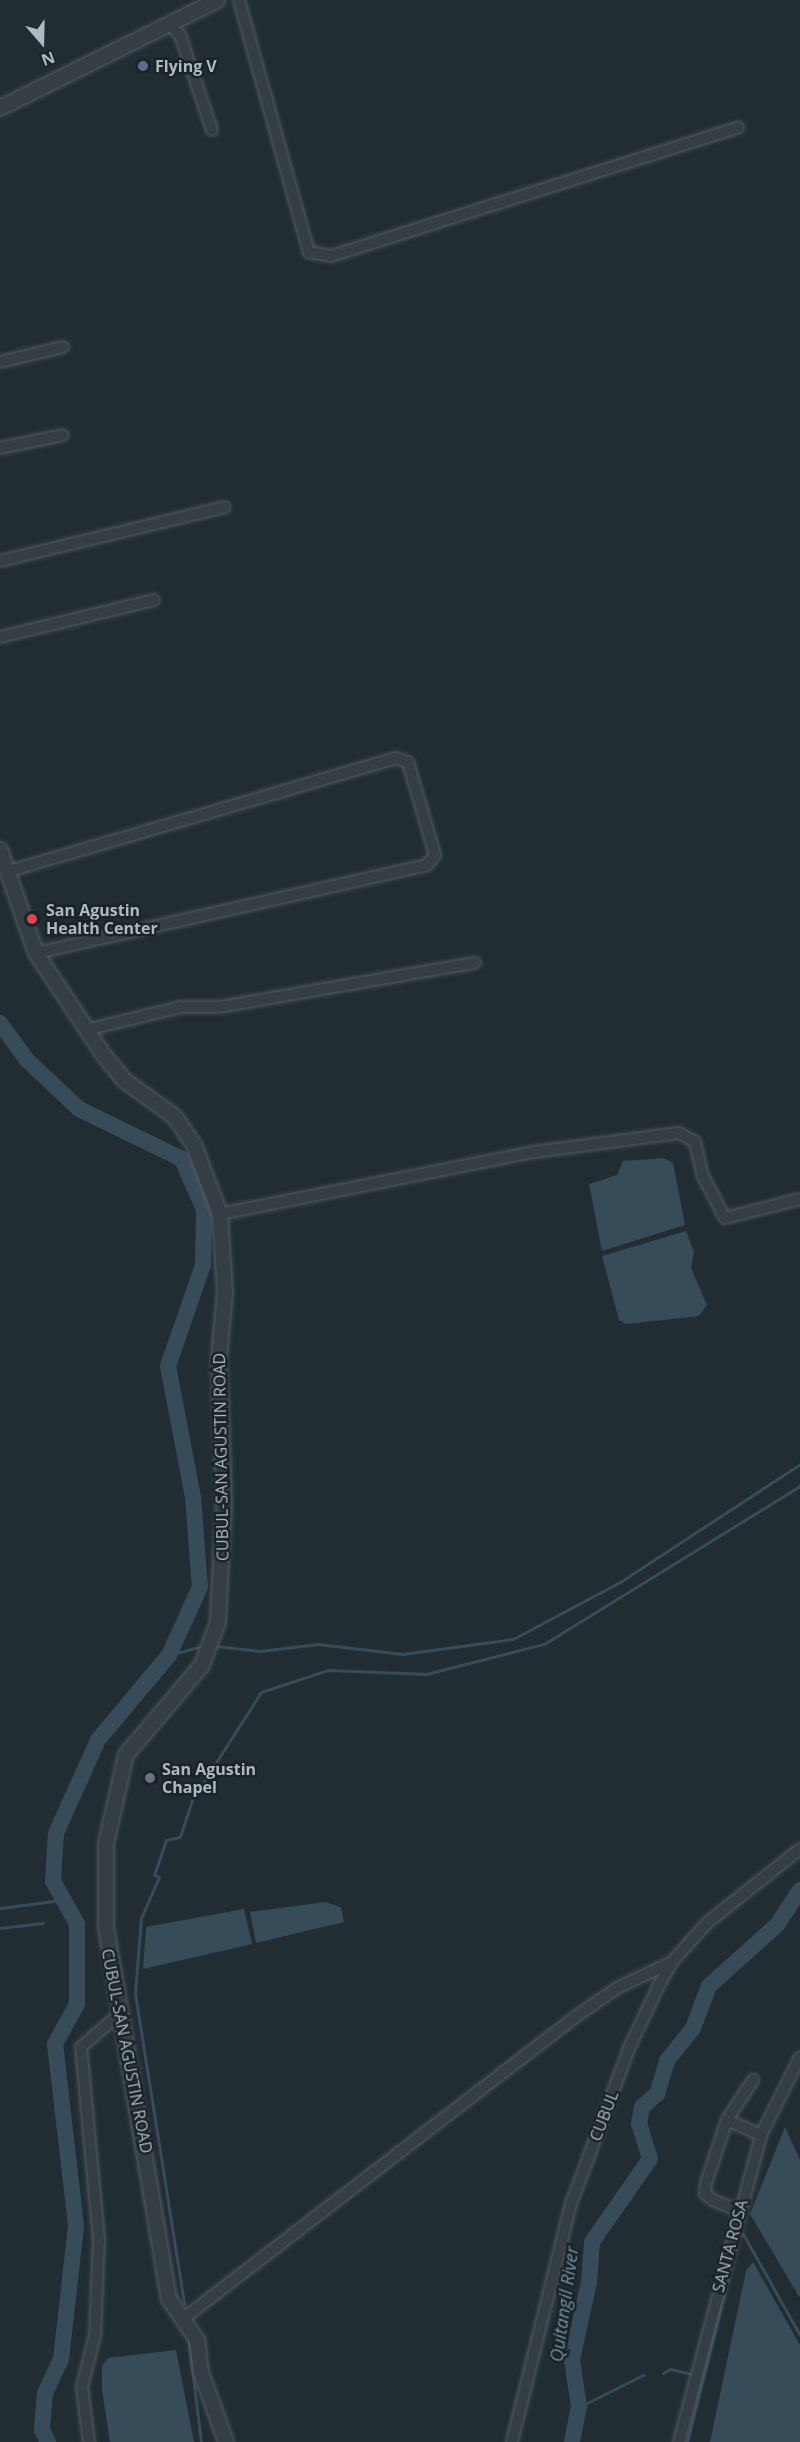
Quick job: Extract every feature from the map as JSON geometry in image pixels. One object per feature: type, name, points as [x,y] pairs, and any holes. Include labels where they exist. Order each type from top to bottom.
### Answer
[{"type":"street","points":[[0,108],[218,0]]},
{"type":"street","points":[[239,0],[309,252],[332,256],[738,128]]},
{"type":"street","points":[[170,25],[180,35],[212,130]]},
{"type":"street","points":[[0,362],[63,347]]},
{"type":"street","points":[[0,448],[63,435]]},
{"type":"street","points":[[0,561],[225,507]]},
{"type":"street","points":[[0,637],[154,600]]},
{"type":"street","points":[[6,872],[395,758],[408,762],[435,855],[427,865],[36,953]]},
{"type":"street","name":"CUBUL-SAN AGUSTIN ROAD","points":[[0,850],[36,953],[86,1030],[124,1080],[175,1117],[194,1145],[220,1214],[225,1293],[219,1358],[224,1503],[218,1622],[202,1665],[157,1711],[122,1768],[106,1844],[106,1947],[122,2012],[169,2299],[197,2340],[201,2372],[226,2442]]},
{"type":"street","points":[[86,1030],[181,1007],[219,1007],[475,963]]},
{"type":"street","points":[[220,1214],[534,1152],[679,1133],[695,1142],[703,1176],[725,1218],[800,1199]]},
{"type":"street","name":"CUBUL","points":[[512,2442],[571,2204],[630,2046],[672,1962],[707,1923],[800,1849]]},
{"type":"street","points":[[183,2319],[574,2017],[617,1988],[672,1962]]},
{"type":"street","points":[[88,2442],[82,2387],[95,2335],[99,2240],[81,2047],[122,2012]]},
{"type":"street","name":"SANTA ROSA","points":[[679,2442],[761,2135],[800,2057]]},
{"type":"street","points":[[739,2211],[705,2194],[727,2120],[753,2080]]},
{"type":"street","points":[[727,2120],[761,2135]]},
{"type":"water","points":[[664,1158],[673,1163],[685,1225],[602,1251],[589,1184],[617,1175],[623,1161]]},
{"type":"water","points":[[686,1231],[694,1252],[691,1268],[707,1305],[699,1316],[626,1324],[619,1320],[602,1256]]},
{"type":"water","points":[[325,1902],[341,1907],[344,1922],[256,1943],[250,1912]]},
{"type":"water","points":[[244,1909],[252,1944],[143,1969],[146,1927]]},
{"type":"water","points":[[785,2127],[800,2160],[800,2298],[750,2214]]},
{"type":"water","points":[[753,2262],[800,2345],[800,2442],[710,2442],[746,2271]]},
{"type":"water","points":[[176,2350],[194,2442],[110,2442],[102,2390],[102,2366],[108,2358]]},
{"type":"waterway","points":[[0,1023],[27,1060],[79,1109],[182,1159],[204,1210],[203,1265],[168,1366],[193,1497],[200,1587],[169,1655],[98,1740],[56,1833],[53,1881],[77,1924],[77,2004],[55,2044],[76,2226],[61,2359],[45,2393],[42,2430],[48,2442]]},
{"type":"waterway","points":[[216,1646],[260,1651],[318,1644],[402,1654],[513,1639],[620,1582],[800,1464]]},
{"type":"waterway","points":[[184,2303],[135,1994],[141,1918],[159,1877],[154,1875],[166,1840],[180,1837],[192,1800],[261,1692],[328,1670],[426,1674],[544,1644],[800,1486]]},
{"type":"waterway","points":[[169,1655],[199,1647]]},
{"type":"waterway","name":"Quitangil River","points":[[572,2442],[579,2407],[572,2360],[589,2282],[592,2242],[650,2159],[639,2124],[642,2107],[657,2094],[667,2061],[693,2028],[709,1986],[777,1925],[800,1890]]},
{"type":"waterway","points":[[0,1908],[61,1900]]},
{"type":"waterway","points":[[0,1928],[43,1923]]},
{"type":"waterway","points":[[739,2236],[743,2234],[800,2335]]},
{"type":"waterway","points":[[687,2442],[733,2258]]},
{"type":"waterway","points":[[188,2335],[201,2442]]},
{"type":"waterway","points":[[663,2373],[670,2369],[691,2374]]},
{"type":"waterway","points":[[579,2407],[643,2375]]},
{"type":"place","name":"Flying V","points":[[143,66]]},
{"type":"place","name":"San Agustin Health Center","points":[[32,919]]},
{"type":"place","name":"San Agustin Chapel","points":[[150,1778]]}]
